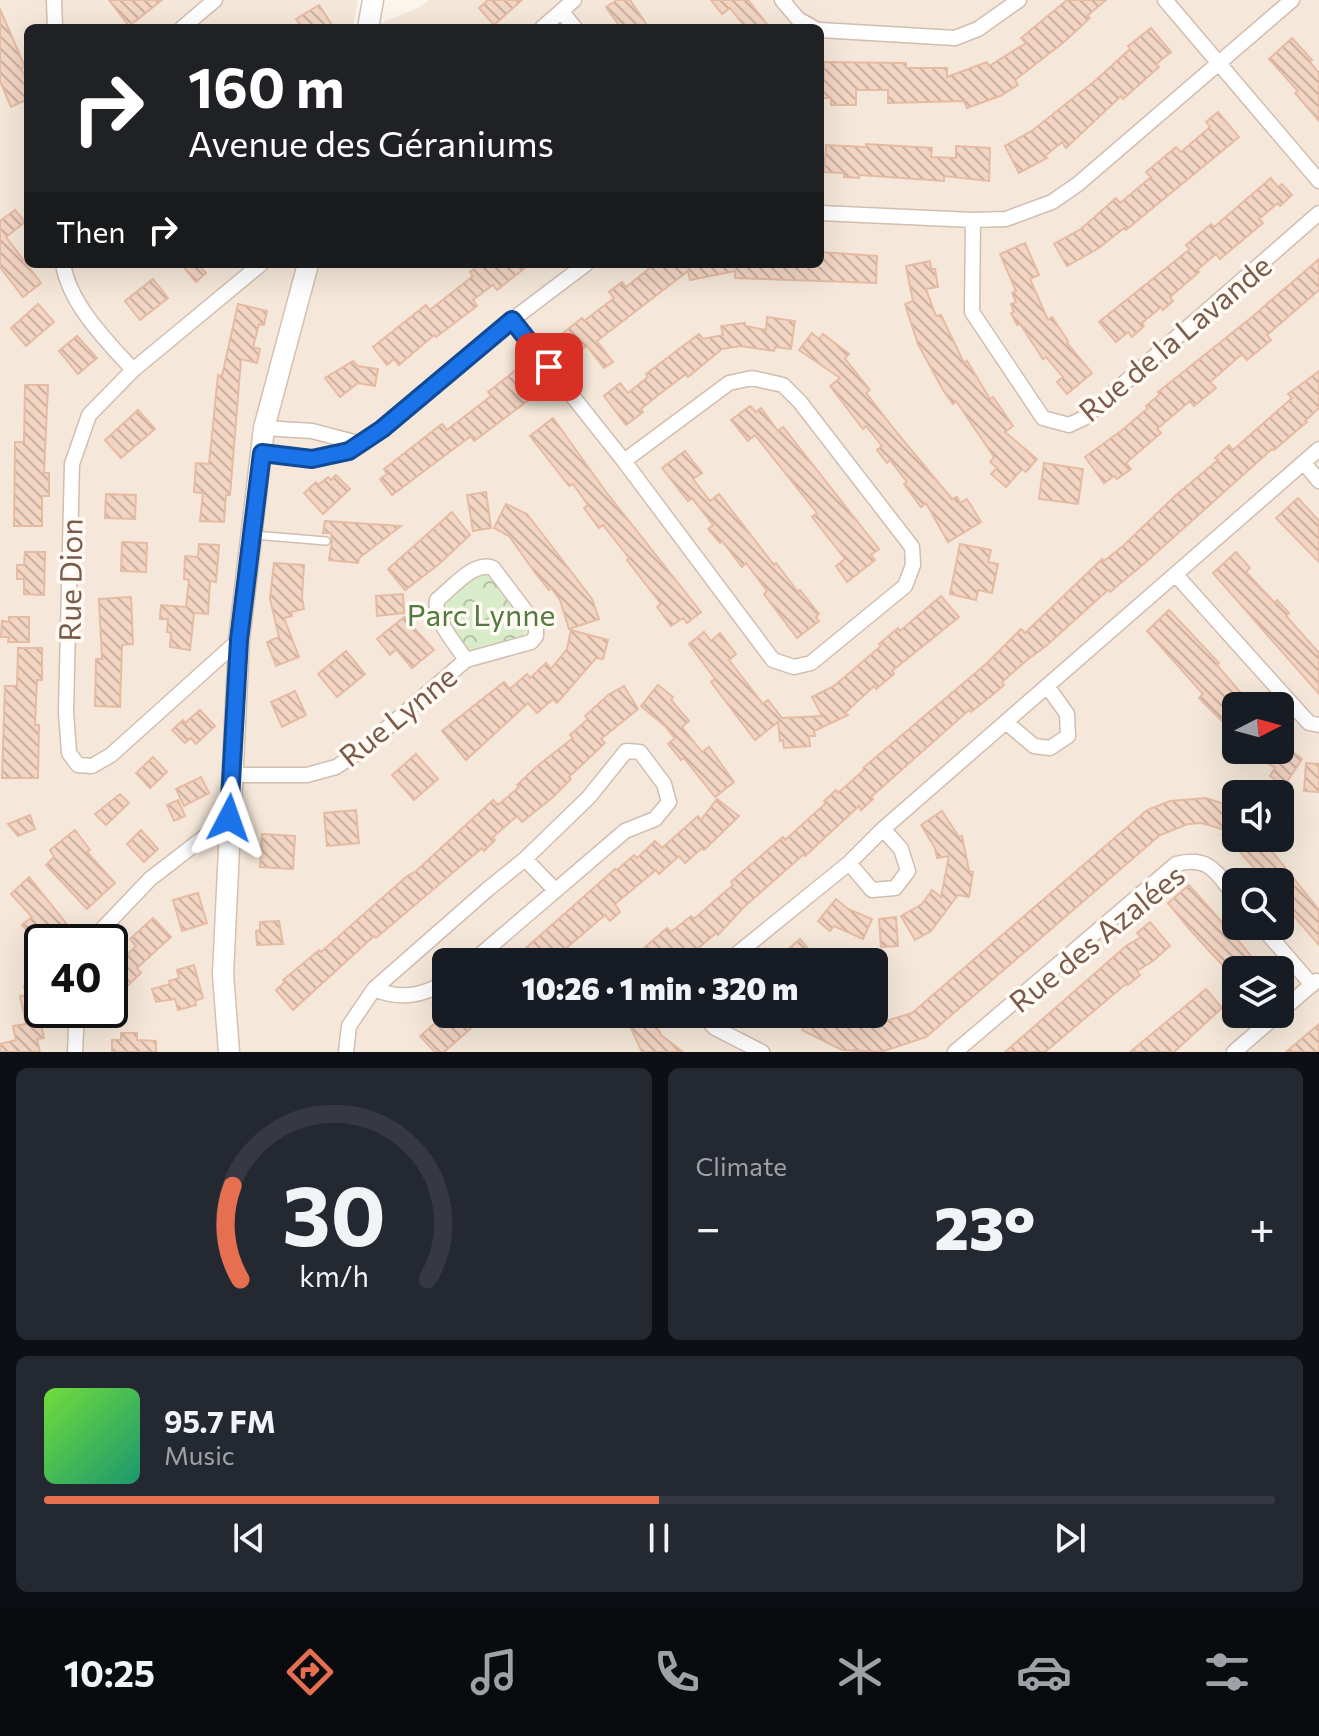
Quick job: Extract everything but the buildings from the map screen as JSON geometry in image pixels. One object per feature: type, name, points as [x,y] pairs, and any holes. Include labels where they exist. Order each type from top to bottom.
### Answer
[{"type":"street","points":[[187,24],[215,0]]},
{"type":"street","points":[[369,24],[373,0]]},
{"type":"street","points":[[546,24],[574,0]]},
{"type":"street","points":[[782,0],[798,19],[807,24]]},
{"type":"street","points":[[824,30],[955,38],[978,29],[1019,0]]},
{"type":"street","points":[[1165,0],[1319,181]]},
{"type":"street","points":[[824,213],[1006,219],[1052,202],[1078,184],[1292,0]]},
{"type":"street","points":[[52,3],[55,24]]},
{"type":"street","points":[[561,11],[572,24]]},
{"type":"street","name":"Rue de la Lavande","points":[[973,220],[972,312],[1043,418],[1069,425],[1084,418],[1319,213]]},
{"type":"street","points":[[65,268],[81,306],[133,370]]},
{"type":"street","name":"Rue Dion","points":[[239,640],[111,755],[92,766],[78,765],[69,753],[66,712],[72,464],[89,415],[133,370],[256,268]]},
{"type":"street","points":[[229,1052],[223,974],[239,640],[264,428],[307,268]]},
{"type":"street","points":[[262,453],[312,459],[349,451],[382,429],[512,320],[581,268]]},
{"type":"street","points":[[512,320],[624,461],[773,660],[794,667],[811,663],[905,586],[913,565],[912,547],[800,402],[783,385],[752,378],[729,383],[624,461]]},
{"type":"street","points":[[264,428],[312,431],[358,443]]},
{"type":"street","points":[[744,948],[849,863],[883,829],[1319,449]]},
{"type":"street","points":[[1304,463],[1319,481]]},
{"type":"street","name":"Rue Lynne","points":[[232,775],[307,775],[336,767],[359,752],[466,660],[531,642],[536,636],[536,625],[493,568],[486,565],[477,567],[437,600],[435,606],[466,660]]},
{"type":"street","points":[[1176,575],[1309,723],[1319,725]]},
{"type":"street","points":[[1007,723],[1034,746],[1050,748],[1068,736],[1067,714],[1047,686]]},
{"type":"street","points":[[346,1052],[349,1026],[374,989],[525,859],[589,797],[626,751],[640,752],[664,784],[669,802],[655,819],[625,831],[488,948]]},
{"type":"street","points":[[107,924],[150,879],[229,818]]},
{"type":"street","points":[[849,863],[872,890],[895,888],[908,871],[901,849],[883,829]]},
{"type":"street","points":[[525,859],[555,890]]},
{"type":"street","name":"Rue des Azalées","points":[[955,1052],[1176,864],[1193,860],[1208,864],[1222,880]]},
{"type":"street","points":[[1274,940],[1315,982],[1294,1000]]},
{"type":"street","points":[[374,989],[391,996],[432,990]]},
{"type":"street","points":[[75,1052],[76,1028]]},
{"type":"street","points":[[715,1028],[762,1052]]},
{"type":"street","points":[[1234,1052],[1262,1028]]},
{"type":"lane","points":[[252,535],[326,541]]},
{"type":"shaded area","points":[[0,0],[358,0],[354,24],[24,24],[24,268],[824,268],[824,24],[379,24],[420,7],[429,0],[1319,0],[1319,1052],[0,1052]]},
{"type":"green space","name":"Parc Lynne","points":[[478,574],[491,575],[527,622],[526,631],[523,636],[469,651],[449,621],[445,602]]},
{"type":"route","points":[[229,818],[239,640],[262,453],[312,459],[349,451],[382,429],[512,320],[549,367]]}]
